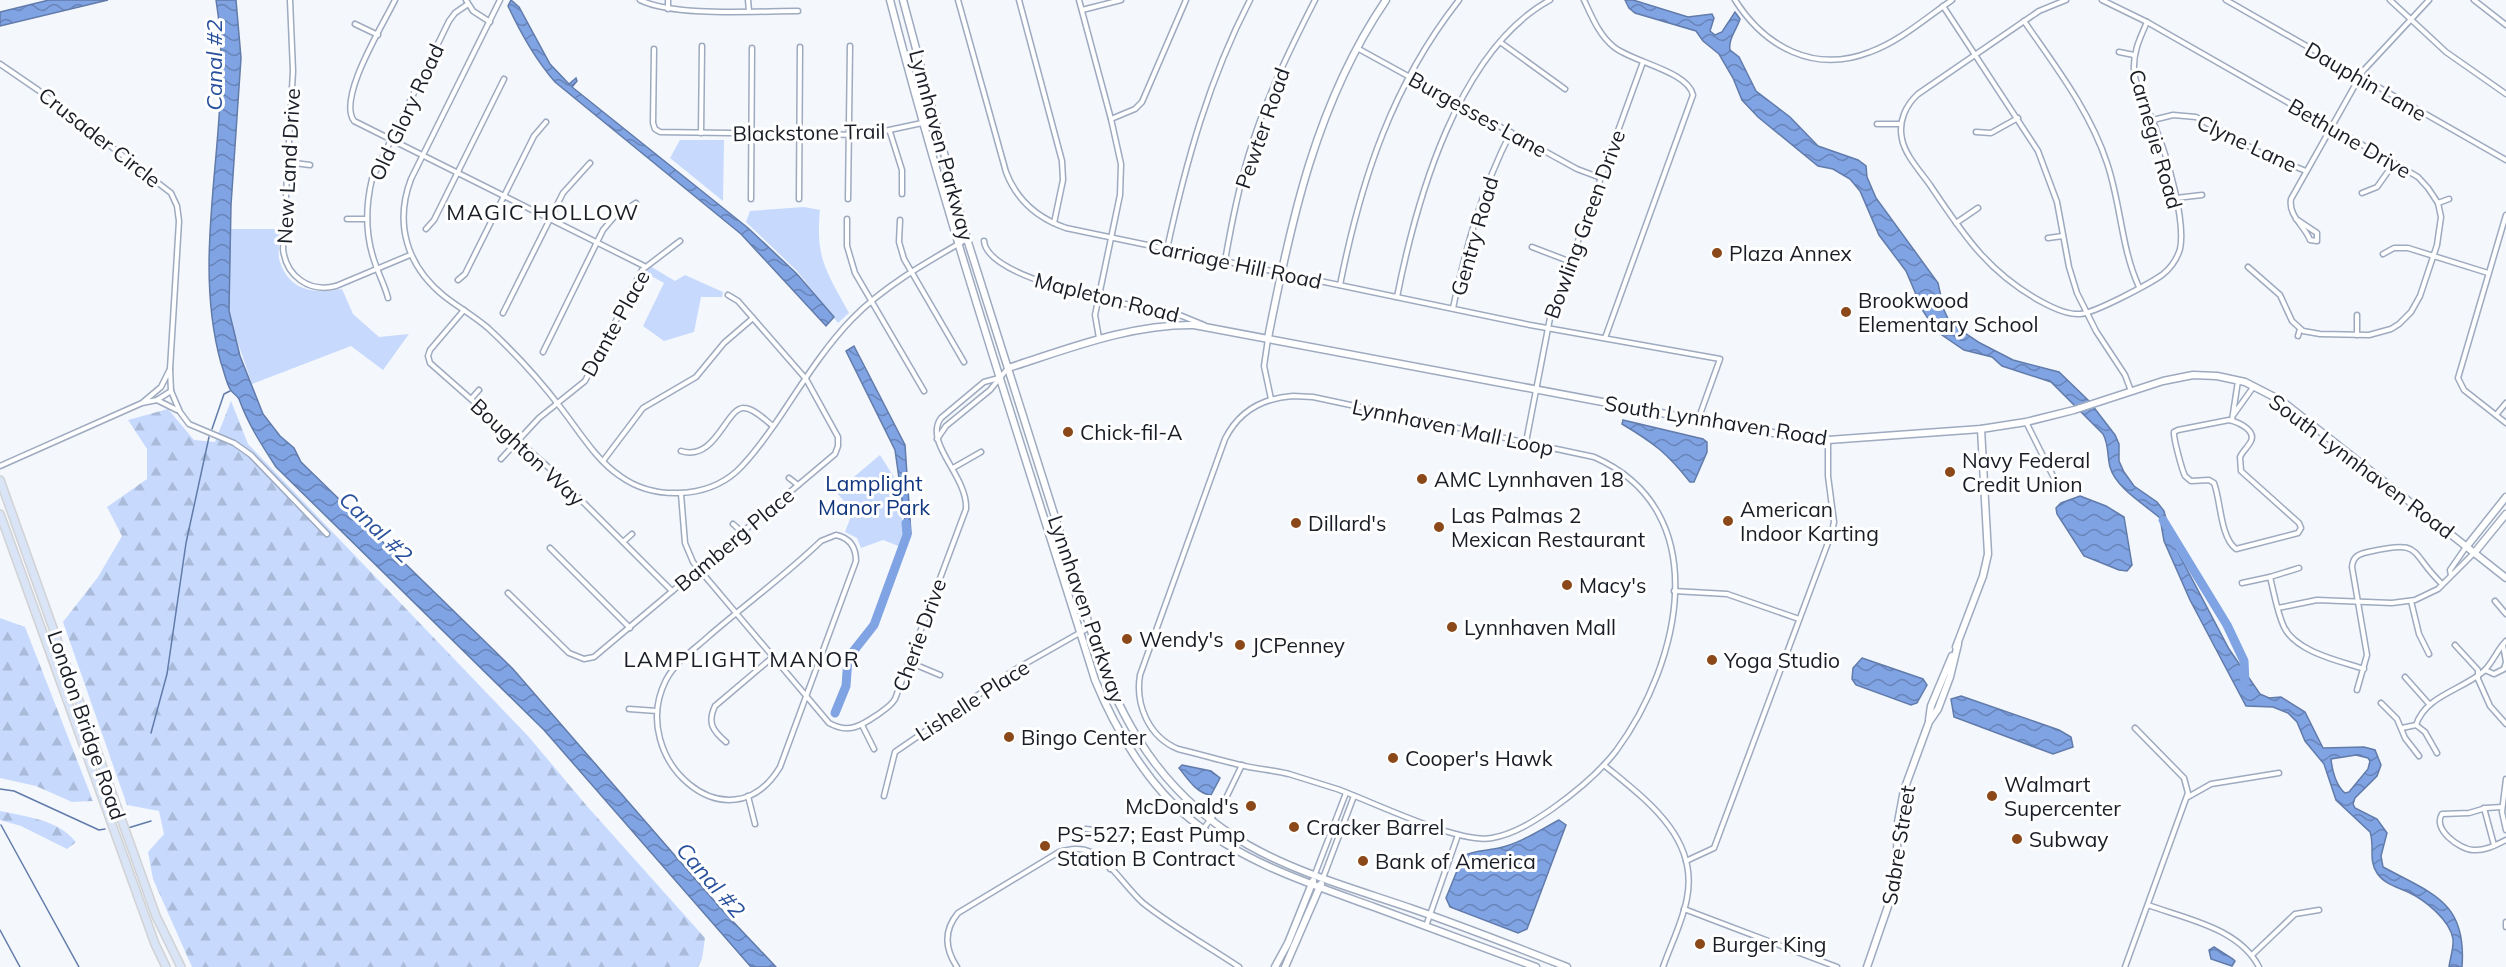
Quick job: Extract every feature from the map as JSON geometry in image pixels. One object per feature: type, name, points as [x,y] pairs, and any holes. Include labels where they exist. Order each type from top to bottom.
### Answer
[{"type":"main road","name":"Lynnhaven Parkway","points":[[890,0],[922,124],[999,378],[1095,680],[1122,734],[1167,796],[1203,829],[1236,850],[1312,884],[1536,967]]},
{"type":"main road","name":"Lynnhaven Parkway","points":[[903,0],[966,239],[1112,693],[1133,733],[1170,781],[1212,819],[1248,845],[1323,878],[1429,914],[1567,967]]},
{"type":"main road","points":[[1268,338],[1294,218],[1311,155],[1331,101],[1357,48],[1386,0]]},
{"type":"main road","name":"South Lynnhaven Road","points":[[1008,368],[1100,339],[1165,326],[1207,326],[1698,420],[1828,440],[1981,429],[2026,422],[2074,410],[2163,381],[2193,375],[2217,376],[2254,386],[2282,401],[2475,552],[2506,579]]},
{"type":"main road","name":"Sabre Street","points":[[1867,967],[1896,883],[1900,802],[1929,722],[1938,709],[1950,677],[1958,644],[1983,576],[1988,554],[1981,429]]},
{"type":"main road","name":"London Bridge Road","points":[[0,480],[156,916],[181,967]]},
{"type":"main road","points":[[2467,546],[2506,497]]},
{"type":"main road","name":"London Bridge Road","points":[[0,514],[166,967]]},
{"type":"main road","points":[[2475,552],[2506,514]]},
{"type":"main road","points":[[63,690],[73,685]]},
{"type":"main road","points":[[1275,967],[1288,943],[1315,874]]},
{"type":"main road","points":[[1285,967],[1323,878]]},
{"type":"street","name":"New Land Drive","points":[[290,0],[293,53],[283,249],[286,264],[293,275],[310,286],[324,288],[336,286],[410,255]]},
{"type":"street","points":[[395,0],[352,88],[349,107],[352,117],[359,125],[644,267]]},
{"type":"street","points":[[500,0],[411,179],[404,207],[404,229],[410,255],[429,282],[518,356],[603,461],[617,475],[633,484],[652,491],[681,494],[711,486],[736,472],[757,448],[842,330],[872,301],[966,239]]},
{"type":"street","points":[[640,0],[668,9],[798,11]]},
{"type":"street","points":[[668,0],[668,9]]},
{"type":"street","points":[[748,0],[749,11]]},
{"type":"street","name":"Carriage Hill Road","points":[[958,0],[1009,180],[1026,204],[1041,217],[1054,223],[1111,237],[1396,297],[1547,328],[1720,358],[1698,420]]},
{"type":"street","points":[[1019,0],[1062,161],[1063,180],[1054,223]]},
{"type":"street","points":[[1079,0],[1119,152],[1121,178],[1094,321],[1100,339]]},
{"type":"street","points":[[1082,10],[1121,0]]},
{"type":"street","points":[[1111,119],[1135,109],[1142,102],[1186,0]]},
{"type":"street","points":[[1167,249],[1195,133],[1223,57],[1250,0]]},
{"type":"street","name":"Pewter Road","points":[[1225,261],[1247,160],[1261,117],[1277,78],[1315,0]]},
{"type":"street","points":[[1340,285],[1361,192],[1386,123],[1409,76],[1435,33],[1459,0]]},
{"type":"street","points":[[1396,297],[1412,226],[1424,186],[1460,105],[1474,79],[1518,21],[1550,0]]},
{"type":"street","points":[[1584,0],[1596,26],[1608,41],[1622,53],[1679,80],[1691,89],[1693,95],[1605,338]]},
{"type":"street","points":[[1735,0],[1764,36],[1796,54],[1812,58],[1836,59],[1860,56],[1879,48],[1952,0]]},
{"type":"street","points":[[2066,0],[2047,7],[2024,21],[1918,94],[1908,105],[1901,124],[1902,138],[1907,152],[1956,224],[1984,260],[2015,286],[2061,311],[2072,314],[2086,313]]},
{"type":"street","name":"Bethune Drive","points":[[2102,0],[2147,22],[2394,163],[2424,183],[2438,203]]},
{"type":"street","name":"Dauphin Lane","points":[[2226,0],[2506,160]]},
{"type":"street","points":[[2390,0],[2409,20],[2471,72],[2506,94]]},
{"type":"street","points":[[2296,219],[2317,233],[2317,241],[2310,240],[2296,219],[2290,203],[2306,171],[2370,62],[2429,0]]},
{"type":"street","points":[[2474,0],[2506,25]]},
{"type":"street","points":[[467,2],[477,15],[490,22]]},
{"type":"street","name":"Old Glory Road","points":[[388,298],[369,241],[367,219],[372,179],[451,18],[467,2]]},
{"type":"street","points":[[1943,6],[2018,118],[2045,167],[2057,202],[2072,279],[2086,313],[2125,375],[2131,391]]},
{"type":"street","points":[[2024,21],[2069,87],[2098,140],[2116,197],[2127,256],[2139,287]]},
{"type":"street","name":"Carnegie Road","points":[[2086,313],[2164,273],[2177,256],[2181,233],[2165,154],[2153,120],[2137,86],[2134,55],[2147,22]]},
{"type":"street","points":[[355,24],[378,35]]},
{"type":"street","points":[[1500,42],[1565,89]]},
{"type":"street","points":[[701,133],[702,46]]},
{"type":"street","points":[[799,199],[800,46]]},
{"type":"street","points":[[848,199],[850,46]]},
{"type":"street","points":[[751,199],[752,48]]},
{"type":"street","name":"Burgesses Lane","points":[[1357,48],[1577,169],[1601,178]]},
{"type":"street","name":"Blackstone Trail","points":[[654,50],[654,127],[660,132],[848,135],[890,132],[936,120]]},
{"type":"street","points":[[2119,52],[2134,55]]},
{"type":"street","name":"Bowling Green Drive","points":[[1526,442],[1547,328],[1643,62]]},
{"type":"street","name":"Crusader Circle","points":[[0,64],[38,90],[171,193],[177,206],[179,220],[170,369],[172,373],[171,391]]},
{"type":"street","points":[[426,229],[434,220],[504,79]]},
{"type":"street","name":"Clyne Lane","points":[[2153,120],[2173,115],[2196,117],[2259,153],[2306,171]]},
{"type":"street","points":[[1976,132],[1991,133],[2018,118]]},
{"type":"street","points":[[458,280],[465,274],[537,130],[546,122]]},
{"type":"street","points":[[1877,124],[1901,124]]},
{"type":"street","points":[[890,132],[902,170],[902,194]]},
{"type":"street","name":"Gentry Road","points":[[1453,308],[1474,218],[1490,174],[1511,132]]},
{"type":"street","points":[[287,162],[310,165]]},
{"type":"street","points":[[503,313],[563,193],[590,163]]},
{"type":"street","points":[[2362,193],[2371,191],[2381,183],[2394,163]]},
{"type":"street","points":[[2175,198],[2202,195]]},
{"type":"street","points":[[2248,267],[2280,295],[2292,321],[2300,329],[2320,334],[2357,335],[2391,329],[2405,318],[2420,296],[2441,226],[2438,203],[2449,198]]},
{"type":"street","points":[[543,352],[608,223],[636,203]]},
{"type":"street","points":[[1956,224],[1978,208]]},
{"type":"street","points":[[2506,214],[2458,374],[2459,382],[2464,390],[2506,423]]},
{"type":"street","points":[[347,219],[367,219]]},
{"type":"street","points":[[847,219],[847,246],[851,265],[924,392]]},
{"type":"street","points":[[900,220],[901,251],[964,362]]},
{"type":"street","points":[[2048,238],[2063,236]]},
{"type":"street","name":"Dante Place","points":[[501,459],[539,418],[578,388],[590,373],[644,267],[680,241]]},
{"type":"street","name":"Mapleton Road","points":[[984,241],[987,250],[996,259],[1019,274],[1042,283],[1182,316],[1207,326]]},
{"type":"street","points":[[1532,247],[1571,262]]},
{"type":"street","points":[[2383,254],[2401,248],[2488,273]]},
{"type":"street","name":"Bamberg Place","points":[[508,593],[569,653],[579,658],[589,659],[599,655],[698,568],[835,454],[839,442],[837,434],[806,380],[738,301],[728,295]]},
{"type":"street","name":"Boughton Way","points":[[464,310],[430,350],[428,356],[432,365],[518,440],[672,591]]},
{"type":"street","points":[[2357,315],[2357,335]]},
{"type":"street","points":[[603,461],[643,408],[696,377],[724,343],[753,318]]},
{"type":"street","points":[[2298,336],[2300,329]]},
{"type":"street","points":[[1268,338],[1264,366],[1271,399]]},
{"type":"street","points":[[937,439],[946,426],[990,390],[1008,368]]},
{"type":"street","points":[[142,403],[161,387],[170,369]]},
{"type":"street","points":[[937,439],[936,429],[941,418],[984,382],[999,378]]},
{"type":"street","points":[[2232,418],[2238,380]]},
{"type":"street","points":[[2232,418],[2249,430],[2252,435],[2251,441],[2240,457],[2241,471],[2299,523],[2301,528],[2298,533],[2236,549],[2231,544],[2222,518],[2214,483],[2209,480],[2191,481],[2185,476],[2180,454],[2173,438],[2174,432],[2178,429],[2232,418],[2254,386]]},
{"type":"street","points":[[471,399],[478,390]]},
{"type":"street","points":[[0,466],[142,403],[157,400],[171,391],[180,412],[189,424],[234,443],[251,455],[327,534]]},
{"type":"street","name":"Lynnhaven Mall Loop","points":[[1309,397],[1526,442],[1594,457],[1614,466],[1644,491],[1662,517],[1669,536],[1673,561],[1674,591],[1669,634],[1658,674],[1635,722],[1604,765],[1581,788],[1524,827],[1484,840],[1458,835],[1289,774],[1178,749],[1166,743],[1154,731],[1143,714],[1139,689],[1140,675],[1225,439],[1243,415],[1254,406],[1271,399],[1309,397]]},
{"type":"street","points":[[157,400],[180,412]]},
{"type":"street","points":[[2496,416],[2506,403]]},
{"type":"street","points":[[681,451],[693,452],[712,442],[735,412],[741,408],[749,409],[773,426]]},
{"type":"street","points":[[2026,422],[2055,482]]},
{"type":"street","name":"Cherie Drive","points":[[862,726],[892,704],[966,509],[963,487],[937,439]]},
{"type":"street","points":[[1686,861],[1714,848],[1834,525],[1828,476],[1828,440]]},
{"type":"street","points":[[953,468],[981,452]]},
{"type":"street","points":[[789,478],[798,485]]},
{"type":"street","points":[[681,494],[687,549],[698,568],[829,723],[836,727],[850,729],[862,726],[874,749]]},
{"type":"street","points":[[733,524],[742,532]]},
{"type":"street","points":[[623,542],[632,534]]},
{"type":"street","points":[[836,535],[850,542],[855,550],[856,561],[780,767],[765,786],[748,796],[731,799],[702,794],[672,767],[662,748],[657,730],[657,711],[662,690],[678,663],[737,612],[821,541],[836,535]]},
{"type":"street","points":[[2357,690],[2367,655],[2352,567],[2353,559],[2360,554],[2394,546],[2408,548],[2419,554],[2442,584]]},
{"type":"street","points":[[2451,574],[2450,570],[2467,546]]},
{"type":"street","points":[[550,548],[630,628]]},
{"type":"street","points":[[2278,608],[2317,600],[2411,601],[2432,593],[2451,574],[2455,574],[2475,552]]},
{"type":"street","points":[[2242,583],[2299,568]]},
{"type":"street","points":[[2270,577],[2285,629],[2293,639],[2327,658],[2364,669]]},
{"type":"street","points":[[1674,591],[1727,594],[1799,620]]},
{"type":"street","points":[[2411,601],[2419,634],[2429,654]]},
{"type":"street","points":[[2495,601],[2506,614]]},
{"type":"street","name":"Lishelle Place","points":[[884,796],[895,752],[1016,669],[1090,627]]},
{"type":"street","points":[[2416,725],[2421,713],[2429,704],[2478,676],[2504,642]]},
{"type":"street","points":[[2485,669],[2494,674],[2504,669],[2506,662],[2504,642]]},
{"type":"street","points":[[2455,645],[2478,670],[2478,676],[2490,706],[2506,724]]},
{"type":"street","points":[[726,742],[712,726],[711,716],[715,706],[774,656]]},
{"type":"street","points":[[909,662],[940,675]]},
{"type":"street","points":[[2405,677],[2429,704]]},
{"type":"street","points":[[2381,703],[2398,721],[2405,738],[2419,756]]},
{"type":"street","points":[[629,709],[657,711]]},
{"type":"street","points":[[2402,728],[2416,725],[2425,732],[2437,753]]},
{"type":"street","points":[[2125,967],[2187,798],[2184,778],[2135,728]]},
{"type":"street","points":[[1203,829],[1230,792],[1242,765]]},
{"type":"street","points":[[1604,765],[1664,819],[1676,835],[1686,861],[1689,884],[1684,909],[1663,967]]},
{"type":"street","points":[[2187,798],[2211,784],[2279,773]]},
{"type":"street","points":[[2506,780],[2502,807],[2506,830]]},
{"type":"street","points":[[1315,874],[1346,793]]},
{"type":"street","points":[[748,796],[755,824]]},
{"type":"street","points":[[1323,878],[1354,796]]},
{"type":"street","points":[[2502,807],[2484,808],[2469,813],[2442,814],[2440,818],[2441,826],[2452,840],[2468,850],[2482,850],[2506,840]]},
{"type":"street","points":[[2484,808],[2494,845]]},
{"type":"street","points":[[1086,829],[1101,831],[1113,838],[1121,839]]},
{"type":"street","points":[[1426,926],[1458,835]]},
{"type":"street","points":[[957,967],[948,948],[947,935],[954,918],[963,909],[1059,852],[1072,849],[1092,852],[1146,905],[1239,967]]},
{"type":"street","points":[[1110,869],[1123,858]]},
{"type":"street","points":[[2148,905],[2225,933],[2243,945],[2259,967]]},
{"type":"street","points":[[1684,909],[1837,967]]},
{"type":"street","points":[[2252,956],[2295,914],[2319,910]]},
{"type":"green space","points":[[680,140],[724,140],[723,201],[670,158]]},
{"type":"green space","points":[[804,207],[820,210],[819,241],[824,264],[849,313],[838,323],[797,271],[746,222],[750,211]]},
{"type":"green space","points":[[231,229],[281,229],[279,258],[290,280],[305,289],[314,291],[342,289],[353,314],[379,337],[409,334],[383,370],[351,346],[252,384],[228,314]]},
{"type":"green space","points":[[650,266],[675,281],[685,275],[723,292],[722,297],[701,297],[694,332],[664,341],[643,326],[664,283],[646,273]]},
{"type":"green space","points":[[231,401],[248,444],[528,736],[586,805],[705,938],[702,959],[698,967],[192,967],[153,879],[148,852],[164,834],[159,811],[127,805],[63,622],[98,577],[122,536],[107,507],[147,479],[147,449],[128,420],[168,409],[194,440],[215,442]]},
{"type":"green space","name":"Lamplight Manor Park","points":[[880,455],[899,485],[903,532],[901,547],[883,540],[861,548],[857,538],[845,532],[853,511],[836,492]]},
{"type":"green space","points":[[0,618],[25,627],[93,801],[72,802],[36,786],[0,778]]},
{"type":"green space","points":[[0,811],[31,817],[51,824],[60,828],[76,842],[67,849],[21,826],[0,820]]},
{"type":"water","points":[[49,0],[108,0],[0,26],[0,12]]},
{"type":"water","points":[[216,0],[236,0],[241,58],[231,205],[229,311],[240,356],[263,414],[280,436],[294,448],[301,462],[513,669],[723,911],[776,967],[751,967],[544,730],[276,467],[255,434],[239,399],[227,383],[212,318],[209,273],[210,227],[221,91],[221,45]]},
{"type":"water","points":[[511,0],[519,7],[550,64],[569,84],[576,78],[577,81],[572,87],[748,228],[797,274],[834,317],[826,326],[741,234],[555,82],[535,55],[518,26],[508,6]]},
{"type":"water","points":[[1625,0],[1633,0],[1688,17],[1712,14],[1714,18],[1710,31],[1715,35],[1722,32],[1735,12],[1740,19],[1731,38],[1730,50],[1739,57],[1756,91],[1790,117],[1818,146],[1858,160],[1866,166],[1867,177],[1876,198],[1938,283],[1944,310],[1950,323],[1980,343],[2013,360],[2059,372],[2089,401],[2115,435],[2119,444],[2119,461],[2124,472],[2134,486],[2157,502],[2164,511],[2172,541],[2229,649],[2260,694],[2269,698],[2281,697],[2305,712],[2323,748],[2364,747],[2375,750],[2381,765],[2377,776],[2355,798],[2353,804],[2355,808],[2377,819],[2387,833],[2381,856],[2383,867],[2431,893],[2452,914],[2459,928],[2462,967],[2449,967],[2453,939],[2447,925],[2436,911],[2408,892],[2387,883],[2377,873],[2373,863],[2370,832],[2336,800],[2324,764],[2305,741],[2297,722],[2288,713],[2273,707],[2246,706],[2190,600],[2164,541],[2160,518],[2131,495],[2113,475],[2103,434],[2051,382],[2002,366],[1992,357],[1964,350],[1936,331],[1923,311],[1906,271],[1879,235],[1860,191],[1850,179],[1833,169],[1818,166],[1758,117],[1742,100],[1719,54],[1703,41],[1696,31],[1635,13]],"holes":[[[2356,755],[2368,758],[2370,761],[2368,769],[2349,792],[2345,793],[2333,773],[2331,759]]]},
{"type":"water","points":[[854,346],[905,445],[911,534],[907,535],[895,450],[846,351]]},
{"type":"water","points":[[1623,420],[1703,439],[1707,442],[1707,452],[1694,482],[1690,482],[1659,449],[1622,424]]},
{"type":"water","points":[[2080,496],[2106,506],[2124,517],[2132,565],[2127,571],[2084,556],[2057,514],[2056,508],[2061,503]]},
{"type":"water","points":[[1862,658],[1923,679],[1927,685],[1917,703],[1911,705],[1856,685],[1852,679],[1853,668]]},
{"type":"water","points":[[1961,696],[2059,730],[2071,737],[2073,747],[2053,754],[1954,717],[1951,699]]},
{"type":"water","points":[[1182,765],[1211,771],[1220,778],[1211,795],[1201,792],[1193,785],[1179,768]]},
{"type":"water","points":[[1559,820],[1566,825],[1527,929],[1518,933],[1450,907],[1446,898],[1463,856],[1515,843]]},
{"type":"water","points":[[2214,947],[2235,961],[2232,966],[2211,959],[2209,950]]},
{"type":"waterway","points":[[212,429],[224,394],[230,391]]},
{"type":"waterway","points":[[151,733],[167,674],[186,543],[209,437]]},
{"type":"waterway","points":[[2163,520],[2227,625],[2244,661],[2245,683]]},
{"type":"waterway","points":[[835,713],[846,686],[848,658],[874,625],[907,535],[906,523]]},
{"type":"waterway","points":[[0,789],[14,791],[99,830],[105,829]]},
{"type":"waterway","points":[[128,828],[151,821]]},
{"type":"waterway","points":[[1,825],[79,967]]},
{"type":"waterway","points":[[0,930],[20,967]]},
{"type":"place","name":"Plaza Annex","points":[[1717,253]]},
{"type":"place","name":"Brookwood Elementary School","points":[[1846,312]]},
{"type":"place","name":"Chick-fil-A","points":[[1068,432]]},
{"type":"place","name":"Navy Federal Credit Union","points":[[1950,472]]},
{"type":"place","name":"AMC Lynnhaven 18","points":[[1422,479]]},
{"type":"place","name":"American Indoor Karting","points":[[1728,521]]},
{"type":"place","name":"Dillard's","points":[[1296,523]]},
{"type":"place","name":"Las Palmas 2 Mexican Restaurant","points":[[1439,527]]},
{"type":"place","name":"Macy's","points":[[1567,585]]},
{"type":"place","name":"Lynnhaven Mall","points":[[1452,627]]},
{"type":"place","name":"Wendy's","points":[[1127,639]]},
{"type":"place","name":"JCPenney","points":[[1240,645]]},
{"type":"place","name":"Yoga Studio","points":[[1712,660]]},
{"type":"place","name":"Bingo Center","points":[[1009,737]]},
{"type":"place","name":"Cooper's Hawk","points":[[1393,758]]},
{"type":"place","name":"Walmart Supercenter","points":[[1992,796]]},
{"type":"place","name":"McDonald's","points":[[1251,806]]},
{"type":"place","name":"Cracker Barrel","points":[[1294,827]]},
{"type":"place","name":"Subway","points":[[2017,839]]},
{"type":"place","name":"PS-527; East Pump Station B Contract","points":[[1045,846]]},
{"type":"place","name":"Bank of America","points":[[1363,861]]},
{"type":"place","name":"Burger King","points":[[1700,944]]},
{"type":"district","name":"MAGIC HOLLOW","points":[[543,212]]},
{"type":"district","name":"LAMPLIGHT MANOR","points":[[742,659]]},
{"type":"water label","name":"Canal #2","points":[[214,65]]},
{"type":"water label","name":"Canal #2","points":[[376,527]]},
{"type":"water label","name":"Canal #2","points":[[711,880]]}]
